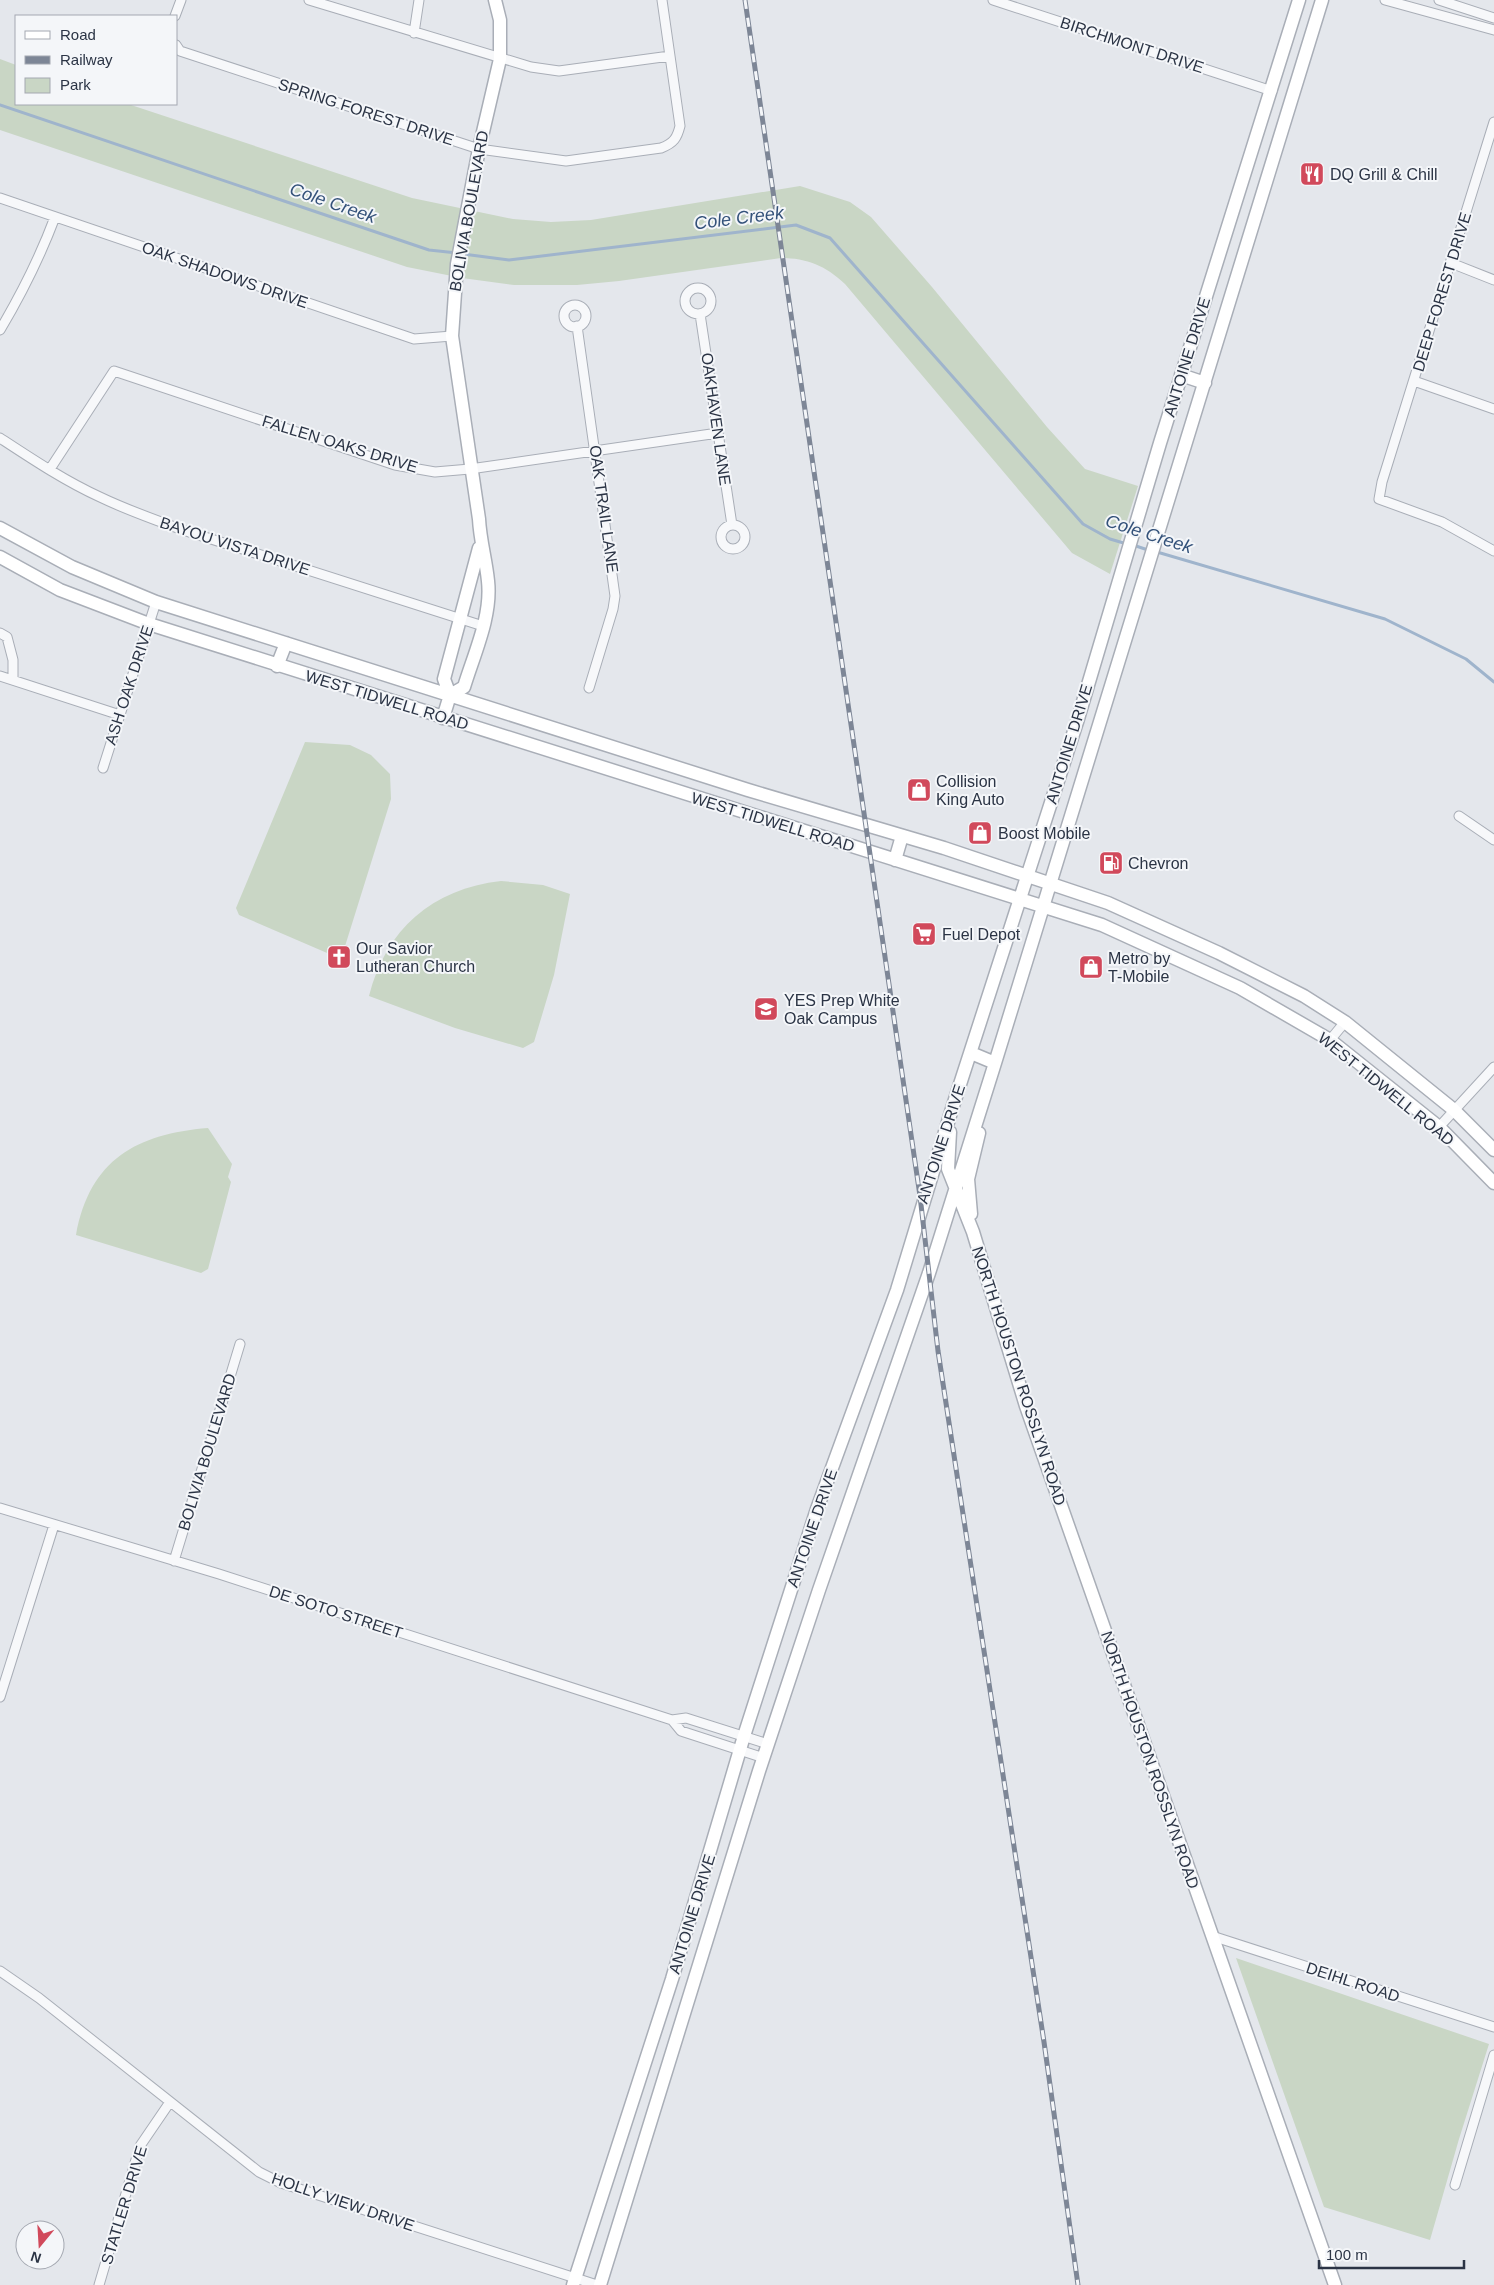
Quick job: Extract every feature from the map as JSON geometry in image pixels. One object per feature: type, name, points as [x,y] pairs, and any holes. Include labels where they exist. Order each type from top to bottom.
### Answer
[{"type":"main road","name":"BOLIVIA BOULEVARD","points":[[450,695],[464,687],[486,614],[488,582],[480,543],[479,519],[470,469],[452,336],[457,264],[478,149],[500,59],[500,20],[495,0]]},
{"type":"main road","name":"ANTOINE DRIVE","points":[[574,2281],[672,1979],[744,1736],[817,1509],[897,1290],[952,1109],[1077,722],[1181,375],[1272,91],[1299,0]]},
{"type":"main road","name":"ANTOINE DRIVE","points":[[598,2285],[768,1744],[943,1226],[995,1063],[1205,383],[1242,254],[1322,0]]},
{"type":"main road","points":[[1272,91],[1291,97]]},
{"type":"main road","points":[[1221,247],[1242,254]]},
{"type":"main road","points":[[1181,375],[1205,383]]},
{"type":"main road","name":"WEST TIDWELL ROAD","points":[[0,528],[72,567],[156,602],[748,790],[1028,875],[1127,911],[1220,953],[1304,996],[1345,1022],[1454,1110],[1494,1150]]},
{"type":"main road","name":"BOLIVIA BOULEVARD","points":[[443,718],[450,695],[444,679],[480,543]]},
{"type":"main road","name":"WEST TIDWELL ROAD","points":[[0,557],[60,590],[149,624],[1102,925],[1240,988],[1330,1040],[1438,1126],[1494,1183]]},
{"type":"main road","points":[[277,666],[286,643]]},
{"type":"main road","points":[[606,769],[612,746]]},
{"type":"main road","points":[[740,811],[748,790]]},
{"type":"main road","points":[[895,860],[902,836]]},
{"type":"main road","points":[[971,1053],[995,1063]]},
{"type":"main road","name":"NORTH HOUSTON ROSSLYN ROAD","points":[[971,1228],[968,1180],[977,1146],[984,1097]]},
{"type":"main road","name":"NORTH HOUSTON ROSSLYN ROAD","points":[[952,1109],[948,1169],[971,1228],[1042,1453],[1229,1989],[1335,2285]]},
{"type":"main road","points":[[943,1226],[952,1216],[962,1215],[971,1228]]},
{"type":"street","points":[[175,15],[181,0]]},
{"type":"street","points":[[309,0],[414,34],[531,68],[559,71],[670,56],[662,0]]},
{"type":"street","points":[[414,34],[419,0]]},
{"type":"street","name":"BIRCHMONT DRIVE","points":[[993,0],[1272,91]]},
{"type":"street","points":[[1385,0],[1494,30]]},
{"type":"street","points":[[1439,0],[1494,18]]},
{"type":"street","name":"SPRING FOREST DRIVE","points":[[178,48],[180,51],[478,149],[566,161],[652,149],[670,144],[677,138],[680,126],[670,56]]},
{"type":"street","name":"DEEP FOREST DRIVE","points":[[1494,122],[1489,151],[1451,263],[1388,462],[1382,482],[1380,499],[1442,522],[1494,551]]},
{"type":"street","name":"OAK SHADOWS DRIVE","points":[[0,198],[414,339],[452,336]]},
{"type":"street","points":[[0,330],[24,290],[41,254],[55,217]]},
{"type":"street","points":[[1451,263],[1494,280]]},
{"type":"street","name":"OAKHAVEN LANE","points":[[700,314],[732,525]]},
{"type":"street","name":"OAK TRAIL LANE","points":[[577,326],[615,596],[613,609],[589,688]]},
{"type":"street","name":"FALLEN OAKS DRIVE","points":[[50,469],[114,371],[395,465],[435,472],[470,469],[718,433]]},
{"type":"street","points":[[1414,381],[1494,409]]},
{"type":"street","name":"BAYOU VISTA DRIVE","points":[[0,438],[100,497],[183,530],[483,626]]},
{"type":"street","name":"ASH OAK DRIVE","points":[[103,768],[156,602]]},
{"type":"street","points":[[0,633],[7,637],[10,645],[13,680]]},
{"type":"street","points":[[0,676],[120,714]]},
{"type":"street","points":[[1459,816],[1494,840]]},
{"type":"street","points":[[1330,1040],[1345,1022]]},
{"type":"street","points":[[1438,1126],[1494,1067]]},
{"type":"street","name":"BOLIVIA BOULEVARD","points":[[174,1561],[240,1344]]},
{"type":"street","name":"DE SOTO STREET","points":[[0,1508],[174,1561],[672,1720],[686,1718],[768,1744]]},
{"type":"street","points":[[0,1697],[54,1525]]},
{"type":"street","name":"DE SOTO STREET","points":[[672,1720],[681,1731],[764,1758]]},
{"type":"street","name":"DEIHL ROAD","points":[[1212,1936],[1494,2027]]},
{"type":"street","name":"HOLLY VIEW DRIVE","points":[[0,1971],[38,1998],[246,2164],[281,2183],[574,2281],[598,2285]]},
{"type":"street","points":[[1455,2185],[1494,2055]]},
{"type":"street","name":"STATLER DRIVE","points":[[99,2285],[140,2146],[170,2102]]},
{"type":"green space","points":[[0,59],[15,65],[15,105],[131,105],[412,198],[513,219],[551,222],[591,220],[800,186],[850,202],[871,217],[932,287],[1047,427],[1085,469],[1138,486],[1110,574],[1072,553],[845,284],[831,272],[816,264],[808,261],[781,258],[619,281],[577,285],[514,285],[462,278],[407,267],[0,130]]},
{"type":"green space","points":[[305,742],[350,745],[371,755],[390,774],[391,799],[341,959],[239,915],[236,908]]},
{"type":"green space","points":[[501,881],[543,885],[570,894],[554,975],[534,1042],[523,1048],[455,1028],[369,996],[387,951],[400,932],[416,916],[433,903],[454,893],[476,885]]},
{"type":"green space","points":[[208,1128],[232,1164],[228,1177],[231,1182],[208,1269],[201,1273],[76,1235],[83,1209],[93,1187],[105,1169],[121,1155],[139,1144],[159,1137],[183,1131]]},
{"type":"green space","points":[[1236,1958],[1489,2044],[1430,2240],[1324,2207]]},
{"type":"waterway","name":"Cole Creek","points":[[0,105],[429,250],[457,253]]},
{"type":"waterway","name":"Cole Creek","points":[[463,254],[509,260],[796,225],[830,238],[1083,524],[1110,539],[1127,544]]},
{"type":"waterway","name":"Cole Creek","points":[[1133,545],[1151,551]]},
{"type":"waterway","name":"Cole Creek","points":[[1157,552],[1385,619],[1466,659],[1494,682]]},
{"type":"railway","points":[[745,0],[920,1196],[938,1351],[1044,2042],[1078,2285]]},
{"type":"place","name":"DQ Grill & Chill","points":[[1312,174]]},
{"type":"place","name":"Collision King Auto","points":[[919,790]]},
{"type":"place","name":"Boost Mobile","points":[[980,833]]},
{"type":"place","name":"Chevron","points":[[1111,863]]},
{"type":"place","name":"Fuel Depot","points":[[924,934]]},
{"type":"place","name":"Our Savior Lutheran Church","points":[[339,957]]},
{"type":"place","name":"Metro by T-Mobile","points":[[1091,967]]},
{"type":"place","name":"YES Prep White Oak Campus","points":[[766,1009]]}]
